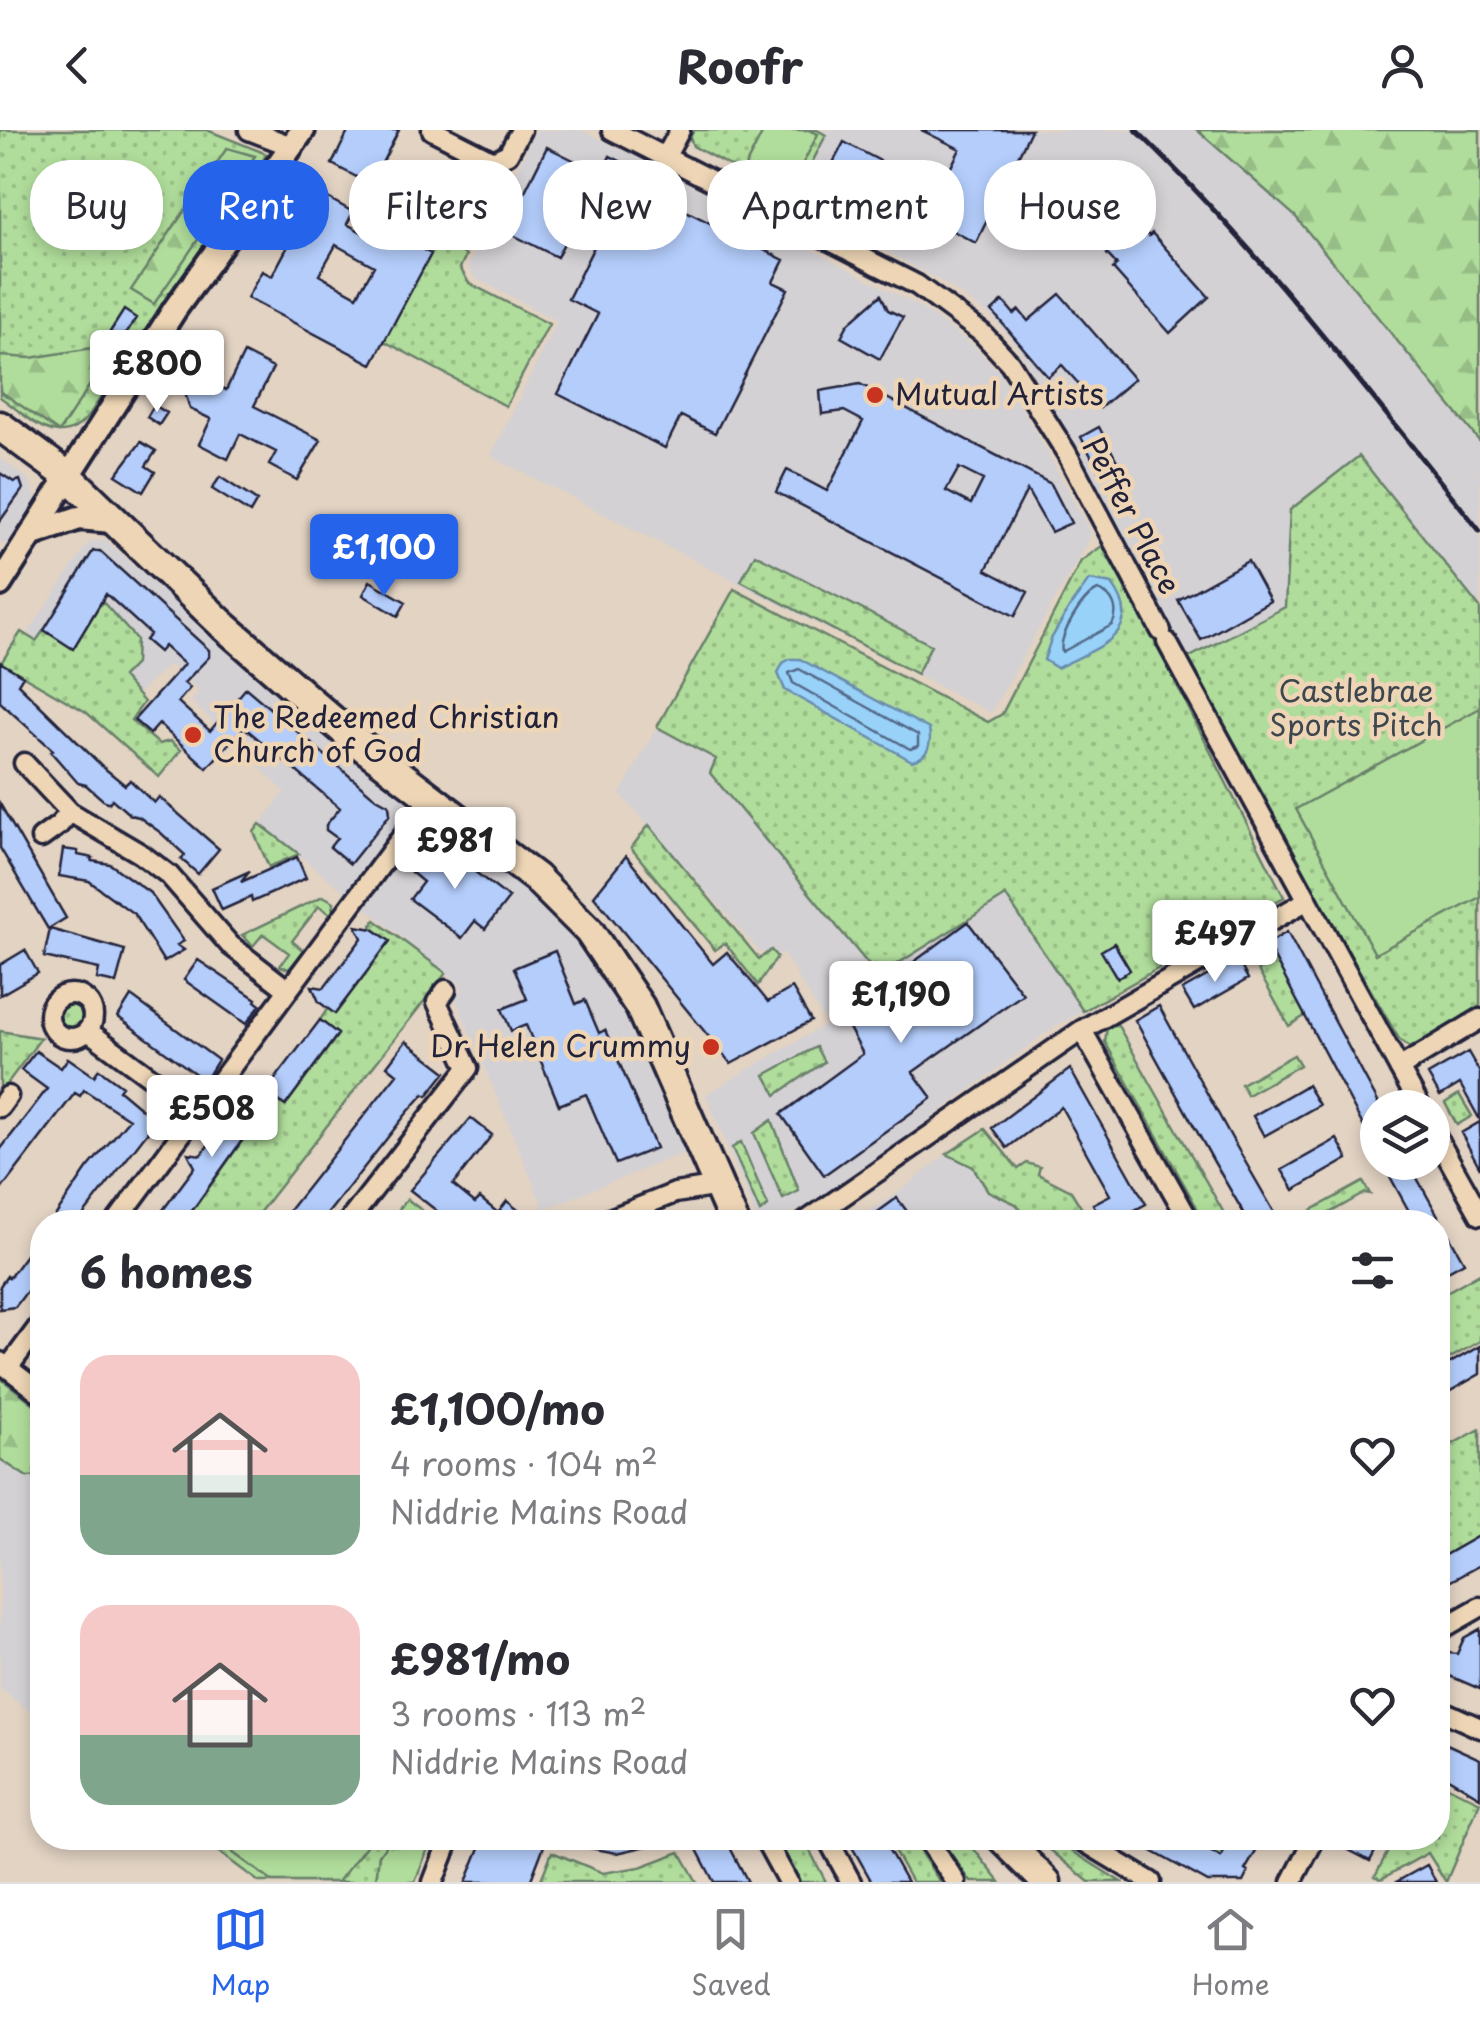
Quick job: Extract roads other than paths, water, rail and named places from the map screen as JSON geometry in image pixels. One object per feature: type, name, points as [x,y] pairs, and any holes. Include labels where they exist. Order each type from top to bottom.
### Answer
[{"type":"main road","points":[[0,426],[68,476],[248,648],[384,765],[536,878],[598,944],[640,1007],[729,1210]]},
{"type":"main road","points":[[1014,1850],[1046,1882]]},
{"type":"street","points":[[0,584],[175,308],[297,138],[249,130]]},
{"type":"street","points":[[432,130],[493,161],[508,154],[520,130]]},
{"type":"street","name":"Peffer Place","points":[[612,130],[917,285],[982,333],[1010,363],[1066,452],[1411,1090]]},
{"type":"street","points":[[666,156],[680,130]]},
{"type":"street","points":[[33,534],[79,518],[112,521]]},
{"type":"street","points":[[24,763],[70,812],[156,864],[180,886],[230,946],[288,990]]},
{"type":"street","points":[[125,1210],[430,799]]},
{"type":"street","points":[[40,838],[60,825],[70,812]]},
{"type":"street","points":[[822,1210],[1082,1030],[1306,901]]},
{"type":"street","points":[[357,1210],[468,1068],[437,1002],[446,990]]},
{"type":"street","points":[[1399,1068],[1480,1019]]},
{"type":"street","points":[[1082,1030],[1183,1210]]},
{"type":"street","points":[[88,1031],[198,1112]]},
{"type":"street","points":[[1450,1161],[1480,1215]]},
{"type":"street","points":[[632,1210],[675,1193],[719,1186]]},
{"type":"street","points":[[30,1336],[4,1365],[30,1385]]},
{"type":"street","points":[[1450,1623],[1480,1607]]},
{"type":"street","points":[[1450,1714],[1480,1728]]},
{"type":"street","points":[[432,1882],[445,1850]]},
{"type":"street","points":[[771,1850],[788,1882]]},
{"type":"street","points":[[834,1850],[851,1882]]},
{"type":"street","points":[[934,1850],[956,1882]]},
{"type":"street","points":[[1098,1850],[1151,1882]]},
{"type":"street","points":[[1292,1882],[1309,1850]]},
{"type":"water","points":[[1089,580],[1112,584],[1122,601],[1121,628],[1100,646],[1057,668],[1044,660],[1051,639]]},
{"type":"water","points":[[790,659],[800,659],[929,729],[925,753],[912,761],[785,690],[778,673]]},
{"type":"railway","points":[[1136,130],[1271,275],[1480,531]]},
{"type":"place","name":"Mutual Artists","points":[[875,395]]},
{"type":"place","name":"The Redeemed Christian Church of God","points":[[193,735]]},
{"type":"place","name":"Dr Helen Crummy","points":[[711,1047]]},
{"type":"park label","name":"Castlebrae Sports Pitch","points":[[1356,709]]}]
